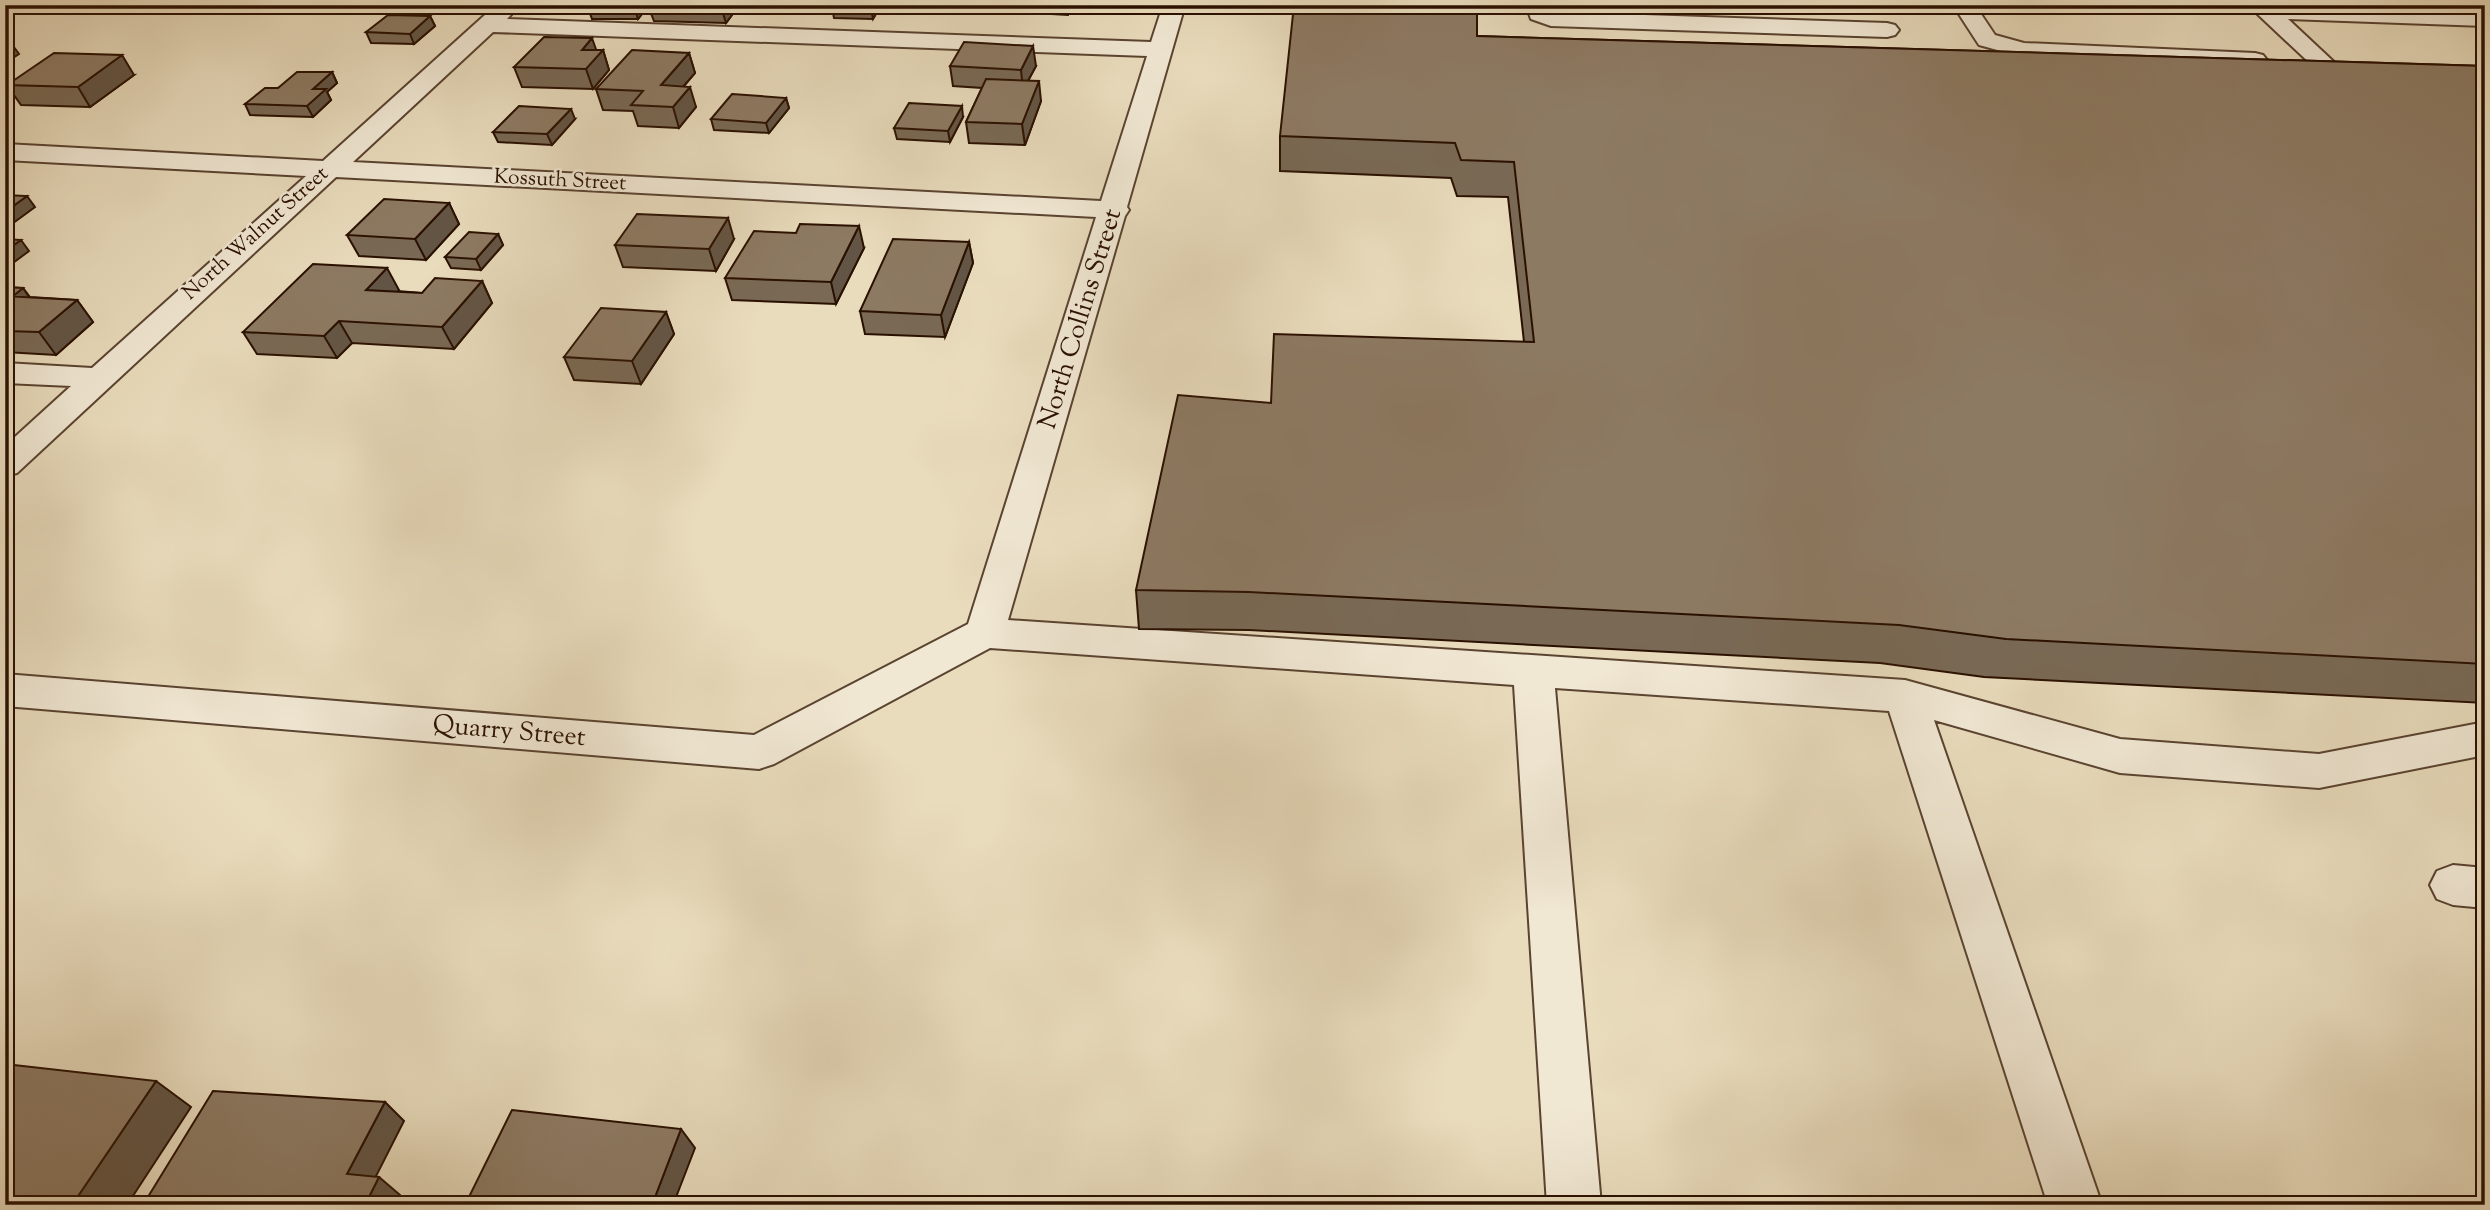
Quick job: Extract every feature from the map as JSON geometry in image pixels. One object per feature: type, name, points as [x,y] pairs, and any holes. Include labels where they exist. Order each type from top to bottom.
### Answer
[{"type":"street","name":"North Walnut Street","points":[[5,465],[509,5]]},
{"type":"street","name":"North Collins Street","points":[[985,633],[1115,210],[1174,5]]},
{"type":"street","points":[[1537,5],[1539,13],[1551,19],[1887,30]]},
{"type":"street","points":[[1964,5],[1987,40],[2023,50],[2350,64]]},
{"type":"street","points":[[2263,9],[2323,63]]},
{"type":"street","points":[[2263,9],[2485,19]]},
{"type":"street","points":[[488,24],[1162,50]]},
{"type":"street","name":"Kossuth Street","points":[[5,152],[1115,210]]},
{"type":"street","points":[[5,373],[99,378]]},
{"type":"street","points":[[985,633],[1905,696],[2120,757],[2319,771],[2485,738]]},
{"type":"street","name":"Quarry Street","points":[[5,690],[759,752],[985,633]]},
{"type":"street","points":[[1533,671],[1574,1205]]},
{"type":"street","points":[[1905,696],[2075,1205]]},
{"type":"building","points":[[591,5],[638,5],[635,9],[588,8]]},
{"type":"building","points":[[656,5],[729,5],[723,13],[650,11]]},
{"type":"building","points":[[834,5],[873,5],[871,9],[832,8]]},
{"type":"building","points":[[1294,5],[1477,5],[1477,36],[2485,66],[2485,664],[2006,639],[1899,625],[1249,592],[1136,590],[1178,395],[1271,403],[1274,334],[1534,342],[1514,162],[1461,160],[1455,143],[1280,136]]},
{"type":"building","points":[[388,15],[430,16],[410,34],[366,32]]},
{"type":"building","points":[[544,37],[592,38],[582,50],[603,50],[586,69],[514,67]]},
{"type":"building","points":[[964,42],[1033,46],[1021,70],[950,66]]},
{"type":"building","points":[[632,50],[689,53],[661,85],[690,87],[673,107],[631,105],[643,91],[596,89]]},
{"type":"building","points":[[54,53],[122,55],[78,87],[7,85]]},
{"type":"building","points":[[297,72],[332,72],[313,89],[326,89],[307,106],[245,104],[265,88],[278,88]]},
{"type":"building","points":[[986,79],[1039,81],[1022,124],[966,122]]},
{"type":"building","points":[[732,94],[786,98],[766,123],[711,119]]},
{"type":"building","points":[[909,103],[962,106],[948,131],[894,128]]},
{"type":"building","points":[[519,106],[571,109],[547,134],[493,132]]},
{"type":"building","points":[[5,195],[27,196],[5,212]]},
{"type":"building","points":[[384,199],[449,203],[415,239],[347,235]]},
{"type":"building","points":[[637,214],[728,218],[709,249],[615,245]]},
{"type":"building","points":[[800,224],[859,226],[831,282],[725,278],[754,231],[796,233]]},
{"type":"building","points":[[469,232],[498,234],[476,259],[445,257]]},
{"type":"building","points":[[5,239],[21,240],[5,251]]},
{"type":"building","points":[[893,239],[969,242],[941,315],[860,311]]},
{"type":"building","points":[[313,264],[387,268],[366,290],[422,293],[435,278],[482,281],[442,327],[339,321],[324,336],[243,332]]},
{"type":"building","points":[[5,287],[23,288],[12,297],[5,296]]},
{"type":"building","points":[[5,296],[77,300],[39,332],[5,331]]},
{"type":"building","points":[[601,308],[666,312],[632,361],[564,357]]},
{"type":"building","points":[[5,1064],[156,1081],[72,1205],[5,1205]]},
{"type":"building","points":[[213,1091],[385,1102],[347,1174],[379,1177],[365,1205],[143,1205]]},
{"type":"building","points":[[512,1110],[681,1129],[652,1205],[465,1205]]}]
